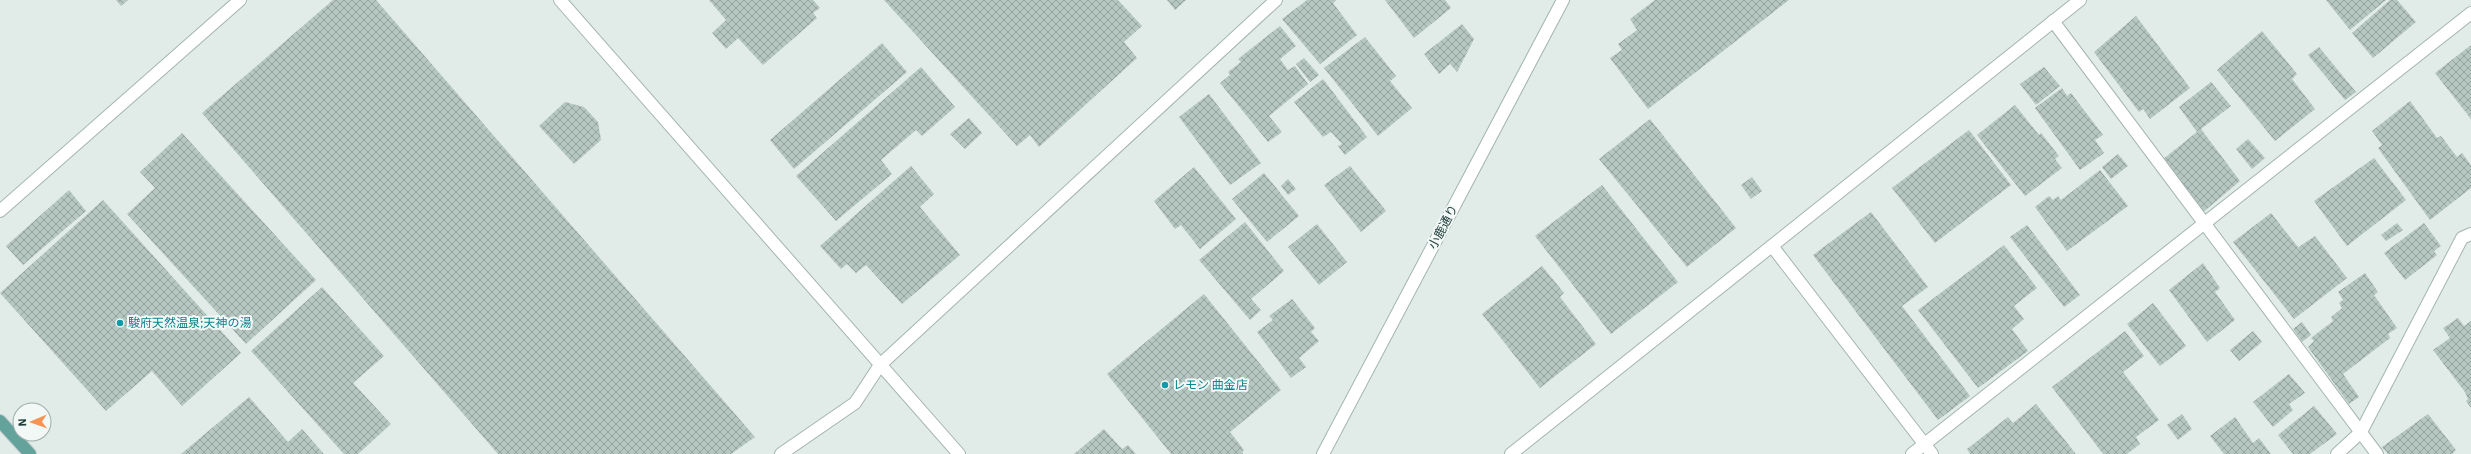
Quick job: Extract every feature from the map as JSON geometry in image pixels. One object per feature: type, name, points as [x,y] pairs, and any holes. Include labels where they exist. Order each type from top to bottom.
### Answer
[{"type":"main road","points":[[0,421],[30,454]]},
{"type":"street","points":[[0,211],[240,0]]},
{"type":"street","points":[[560,0],[959,454]]},
{"type":"street","points":[[782,454],[855,403],[880,365],[1276,0]]},
{"type":"street","name":"小鹿通り","points":[[1323,454],[1563,0]]},
{"type":"street","points":[[1511,454],[2080,0]]},
{"type":"street","points":[[1912,454],[2471,13]]},
{"type":"street","points":[[2053,22],[2377,454]]},
{"type":"street","points":[[2337,454],[2361,432],[2462,238],[2471,234]]},
{"type":"street","points":[[1772,246],[1932,454]]},
{"type":"building","points":[[116,0],[128,0],[121,6]]},
{"type":"building","points":[[333,0],[376,0],[755,437],[731,454],[498,454],[202,113]]},
{"type":"building","points":[[709,0],[813,0],[820,8],[813,13],[817,18],[763,65],[738,38],[726,49],[712,33],[726,20]]},
{"type":"building","points":[[884,0],[1118,0],[1142,26],[1124,42],[1137,58],[1039,147],[1030,135],[1017,146]]},
{"type":"building","points":[[1167,0],[1186,0],[1175,10]]},
{"type":"building","points":[[1307,0],[1336,0],[1333,3],[1357,35],[1320,64],[1282,19]]},
{"type":"building","points":[[1385,0],[1445,0],[1451,8],[1414,38]]},
{"type":"building","points":[[1655,0],[1789,0],[1648,109],[1610,58],[1622,50],[1618,44],[1637,30],[1630,19]]},
{"type":"building","points":[[2326,0],[2386,0],[2350,30]]},
{"type":"building","points":[[2390,0],[2397,0],[2416,22],[2373,58],[2352,33]]},
{"type":"building","points":[[2136,16],[2190,88],[2150,119],[2143,109],[2139,112],[2094,52]]},
{"type":"building","points":[[1462,24],[1474,39],[1457,72],[1450,64],[1439,74],[1424,54]]},
{"type":"building","points":[[1280,26],[1296,46],[1280,59],[1288,70],[1295,66],[1308,84],[1269,116],[1282,132],[1268,142],[1220,83],[1230,75],[1228,72],[1241,62],[1238,59]]},
{"type":"building","points":[[2262,31],[2297,74],[2292,79],[2315,109],[2275,141],[2217,70]]},
{"type":"building","points":[[1365,37],[1396,76],[1390,81],[1412,108],[1378,136],[1324,68]]},
{"type":"building","points":[[882,43],[907,72],[794,169],[770,140]]},
{"type":"building","points":[[2471,45],[2471,119],[2435,73]]},
{"type":"building","points":[[2319,47],[2356,92],[2345,100],[2308,55]]},
{"type":"building","points":[[1304,58],[1319,75],[1310,82],[1296,64]]},
{"type":"building","points":[[921,67],[955,107],[922,136],[916,130],[881,160],[892,174],[836,221],[796,176]]},
{"type":"building","points":[[2044,67],[2060,86],[2036,105],[2020,84]]},
{"type":"building","points":[[1323,79],[1367,137],[1345,155],[1338,146],[1342,144],[1331,132],[1323,137],[1294,102]]},
{"type":"building","points":[[2211,82],[2231,106],[2201,129],[2240,181],[2202,213],[2162,160],[2197,132],[2179,107]]},
{"type":"building","points":[[2062,88],[2067,96],[2071,93],[2103,135],[2095,140],[2104,153],[2080,170],[2035,108]]},
{"type":"building","points":[[1209,94],[1261,163],[1230,185],[1179,117]]},
{"type":"building","points":[[2410,101],[2437,138],[2441,136],[2457,157],[2462,153],[2471,165],[2471,188],[2430,220],[2378,148],[2382,145],[2372,131]]},
{"type":"building","points":[[565,102],[584,107],[598,122],[601,140],[574,164],[539,126]]},
{"type":"building","points":[[2015,105],[2039,135],[2041,133],[2059,156],[2055,159],[2062,168],[2025,196],[1977,135]]},
{"type":"building","points":[[969,118],[982,133],[965,149],[950,134]]},
{"type":"building","points":[[1650,119],[1736,228],[1687,267],[1599,159]]},
{"type":"building","points":[[1969,130],[2011,185],[1935,243],[1892,188]]},
{"type":"building","points":[[182,133],[316,280],[246,344],[127,214],[155,188],[140,172]]},
{"type":"building","points":[[2248,139],[2265,158],[2252,169],[2236,149]]},
{"type":"building","points":[[2118,154],[2128,166],[2111,179],[2102,167]]},
{"type":"building","points":[[2374,158],[2406,200],[2347,246],[2314,201]]},
{"type":"building","points":[[911,166],[934,194],[920,207],[960,255],[902,304],[866,265],[856,273],[847,264],[841,269],[820,246]]},
{"type":"building","points":[[1350,166],[1386,211],[1361,232],[1324,185]]},
{"type":"building","points":[[1194,167],[1236,219],[1200,249],[1181,225],[1175,229],[1154,201]]},
{"type":"building","points":[[2100,170],[2128,206],[2067,251],[2035,207],[2049,196],[2053,200],[2058,196],[2061,200]]},
{"type":"building","points":[[1264,173],[1299,216],[1267,242],[1232,199]]},
{"type":"building","points":[[1752,177],[1762,191],[1751,199],[1741,185]]},
{"type":"building","points":[[1288,179],[1296,189],[1288,195],[1281,186]]},
{"type":"building","points":[[1602,185],[1678,282],[1611,334],[1535,236]]},
{"type":"building","points":[[69,190],[86,211],[23,265],[6,246]]},
{"type":"building","name":"駿府天然温泉;天神の湯","points":[[103,200],[241,353],[182,406],[152,371],[106,411],[0,293]]},
{"type":"building","points":[[1871,212],[1928,287],[1902,306],[1970,396],[1938,420],[1813,255]]},
{"type":"building","points":[[2271,213],[2298,247],[2291,252],[2315,236],[2347,278],[2294,319],[2233,242]]},
{"type":"building","points":[[1245,222],[1284,271],[1251,299],[1261,310],[1250,320],[1199,260]]},
{"type":"building","points":[[2397,223],[2403,230],[2386,241],[2381,235]]},
{"type":"building","points":[[2424,223],[2441,246],[2434,251],[2437,255],[2405,280],[2384,253]]},
{"type":"building","points":[[1317,224],[1347,262],[1319,285],[1288,247]]},
{"type":"building","points":[[2027,225],[2080,295],[2064,307],[2010,237]]},
{"type":"building","points":[[2004,245],[2037,288],[2014,306],[2024,319],[2012,329],[2028,351],[1978,388],[1918,310]]},
{"type":"building","points":[[2203,263],[2220,288],[2215,292],[2235,320],[2207,342],[2169,290]]},
{"type":"building","points":[[1542,266],[1564,293],[1560,297],[1596,344],[1540,388],[1482,314]]},
{"type":"building","points":[[2365,273],[2378,292],[2374,295],[2397,328],[2388,334],[2390,338],[2343,374],[2359,397],[2349,404],[2308,347],[2314,341],[2311,338],[2333,321],[2331,317],[2342,308],[2339,303],[2343,300],[2338,292]]},
{"type":"building","points":[[322,287],[384,356],[353,383],[391,424],[358,454],[344,454],[251,351]]},
{"type":"building","name":"レモン 曲金店","points":[[1204,294],[1281,390],[1230,432],[1244,450],[1242,452],[1243,454],[1171,454],[1107,374]]},
{"type":"building","points":[[1292,299],[1315,328],[1311,332],[1319,341],[1299,358],[1306,367],[1291,378],[1257,332],[1273,320],[1269,316]]},
{"type":"building","points":[[2153,303],[2186,346],[2160,366],[2127,324]]},
{"type":"building","points":[[2458,318],[2464,326],[2471,321],[2471,408],[2466,401],[2468,399],[2465,392],[2433,350],[2450,338],[2443,328]]},
{"type":"building","points":[[2302,322],[2311,335],[2302,342],[2293,329]]},
{"type":"building","points":[[2125,331],[2144,356],[2123,372],[2159,420],[2136,437],[2140,444],[2127,454],[2103,454],[2052,387]]},
{"type":"building","points":[[2253,331],[2262,342],[2239,361],[2230,350]]},
{"type":"building","points":[[2289,374],[2305,393],[2289,404],[2293,410],[2273,427],[2253,402]]},
{"type":"building","points":[[249,397],[288,442],[302,429],[324,454],[181,454]]},
{"type":"building","points":[[2036,404],[2076,454],[1970,454],[1967,449],[2008,417],[2013,423]]},
{"type":"building","points":[[2314,406],[2337,434],[2310,454],[2293,454],[2278,435]]},
{"type":"building","points":[[2182,414],[2192,429],[2178,440],[2167,425]]},
{"type":"building","points":[[2428,414],[2456,450],[2452,454],[2388,454],[2382,447]]},
{"type":"building","points":[[2235,417],[2253,443],[2259,438],[2271,454],[2224,454],[2210,436]]},
{"type":"building","points":[[1104,429],[1122,449],[1128,445],[1136,454],[1074,454]]},
{"type":"place","name":"駿府天然温泉;天神の湯","points":[[120,323]]},
{"type":"place","name":"レモン 曲金店","points":[[1165,385]]}]
